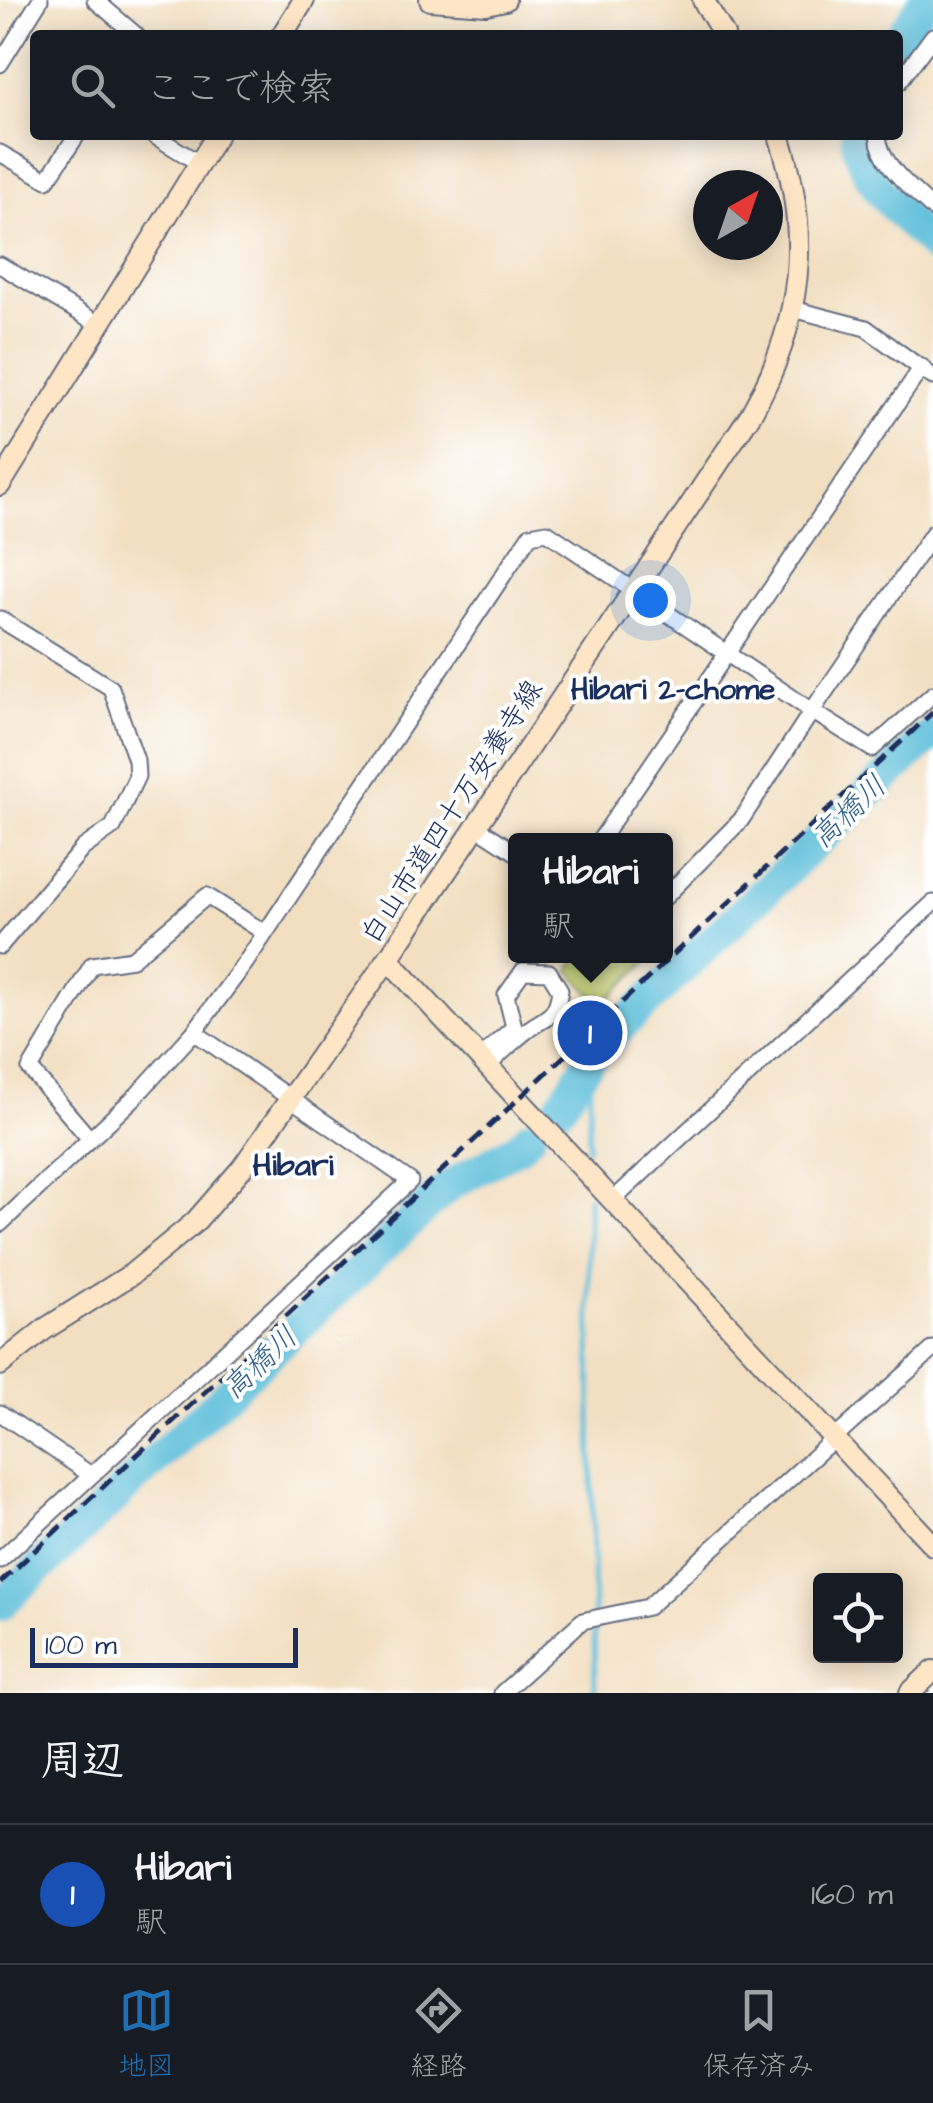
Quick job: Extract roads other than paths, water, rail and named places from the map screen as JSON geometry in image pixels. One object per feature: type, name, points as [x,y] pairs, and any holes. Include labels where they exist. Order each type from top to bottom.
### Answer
[{"type":"street","points":[[0,64],[40,0]]},
{"type":"street","points":[[95,0],[130,30]]},
{"type":"street","points":[[285,30],[304,0]]},
{"type":"street","points":[[430,0],[486,4],[504,0]]},
{"type":"street","points":[[703,0],[721,30]]},
{"type":"street","points":[[903,76],[933,36]]},
{"type":"street","points":[[0,152],[47,180],[73,140]]},
{"type":"street","points":[[162,140],[199,163]]},
{"type":"street","points":[[0,485],[215,140]]},
{"type":"street","name":"白山市道四十万安養寺線","points":[[0,1366],[45,1329],[132,1274],[195,1222],[242,1168],[388,959],[751,414],[786,340],[793,308],[798,257],[796,214],[780,140]]},
{"type":"street","points":[[878,140],[878,148],[888,163],[933,210]]},
{"type":"street","points":[[0,265],[100,325]]},
{"type":"street","points":[[605,833],[728,652],[928,372],[866,328],[793,308]]},
{"type":"street","points":[[0,1224],[137,1095],[194,1032],[265,933],[530,534],[547,532],[872,748],[933,694]]},
{"type":"street","points":[[673,889],[741,820],[933,533]]},
{"type":"street","points":[[0,620],[111,688],[136,760],[137,776],[113,827],[83,848],[0,946]]},
{"type":"street","points":[[476,826],[508,847]]},
{"type":"street","points":[[89,1138],[30,1069],[92,965],[132,959],[207,896],[265,933]]},
{"type":"street","points":[[612,1200],[933,903]]},
{"type":"street","points":[[388,959],[933,1545]]},
{"type":"street","points":[[523,972],[549,972],[560,990],[558,1006],[544,1023],[529,1028],[483,1062],[514,1027],[506,995],[523,972]]},
{"type":"street","points":[[0,1560],[410,1181],[194,1032]]},
{"type":"street","points":[[502,1693],[594,1618],[648,1607],[933,1349]]},
{"type":"street","points":[[0,1413],[91,1476]]},
{"type":"street","points":[[910,1693],[933,1671]]},
{"type":"waterway","name":"高橋川","points":[[903,32],[925,0]]},
{"type":"waterway","name":"高橋川","points":[[857,140],[875,183],[933,247]]},
{"type":"waterway","name":"高橋川","points":[[559,1108],[591,1058],[615,1032],[933,733]]},
{"type":"waterway","points":[[588,1148],[591,1058]]},
{"type":"waterway","name":"高橋川","points":[[0,1605],[450,1185],[518,1147],[530,1135]]},
{"type":"waterway","points":[[588,1197],[595,1693]]},
{"type":"railway","points":[[673,955],[933,712]]},
{"type":"railway","points":[[0,1583],[664,963]]},
{"type":"place","name":"Hibari","points":[[590,1033]]},
{"type":"district","name":"Hibari 2-chome","points":[[673,690]]},
{"type":"district","name":"Hibari","points":[[293,1165]]}]
